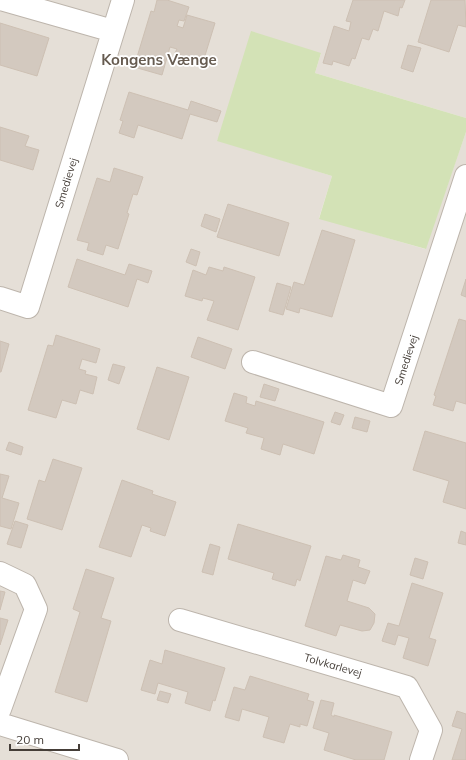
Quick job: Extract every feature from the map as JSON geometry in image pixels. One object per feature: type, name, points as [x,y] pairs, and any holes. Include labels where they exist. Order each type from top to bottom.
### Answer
[{"type":"street","points":[[4,0],[113,31]]},
{"type":"street","name":"Smedievej","points":[[0,298],[28,307],[123,0]]},
{"type":"street","name":"Smedievej","points":[[253,362],[391,406],[466,176]]},
{"type":"street","points":[[0,573],[25,585],[36,609],[0,709]]},
{"type":"street","name":"Tolvkarlevej","points":[[180,620],[406,686],[431,730],[421,760]]},
{"type":"street","points":[[0,724],[117,760]]},
{"type":"shaded area","points":[[0,0],[466,0],[466,118],[315,73],[321,53],[217,140],[332,176],[319,218],[425,249],[466,132],[466,760],[0,760]]},
{"type":"green space","points":[[251,31],[321,53],[315,73],[466,118],[466,132],[426,249],[319,219],[332,176],[217,141]]},
{"type":"building","points":[[157,0],[167,0],[189,7],[184,21],[179,20],[177,26],[183,28],[187,15],[215,23],[203,62],[175,53],[177,49],[170,47],[162,75],[134,67],[151,11],[154,12]]},
{"type":"building","points":[[353,0],[405,0],[402,8],[400,7],[398,16],[384,11],[378,31],[373,29],[369,40],[362,38],[355,59],[352,58],[349,66],[333,61],[332,65],[323,63],[334,26],[349,31],[351,22],[346,21]]},
{"type":"building","points":[[431,0],[465,0],[466,27],[458,25],[449,52],[418,42]]},
{"type":"building","points":[[0,23],[49,38],[37,76],[0,65]]},
{"type":"building","points":[[408,45],[421,48],[413,72],[401,68]]},
{"type":"building","points":[[129,92],[188,110],[191,101],[221,111],[217,122],[190,114],[182,139],[138,125],[134,138],[119,133],[123,121],[120,120]]},
{"type":"building","points":[[0,127],[29,136],[25,146],[39,150],[33,170],[0,160]]},
{"type":"building","points":[[114,168],[143,177],[137,195],[133,194],[127,213],[129,214],[118,249],[106,245],[103,255],[87,250],[89,243],[77,240],[97,178],[110,182]]},
{"type":"building","points":[[228,204],[289,223],[279,256],[217,237]]},
{"type":"building","points":[[205,214],[220,219],[216,232],[201,226]]},
{"type":"building","points":[[322,230],[355,240],[332,317],[300,308],[299,313],[286,309],[294,282],[304,285]]},
{"type":"building","points":[[191,249],[200,252],[196,266],[186,262]]},
{"type":"building","points":[[77,259],[125,275],[129,264],[152,271],[148,283],[137,279],[128,307],[68,287]]},
{"type":"building","points":[[209,267],[223,271],[224,267],[255,277],[238,330],[207,320],[214,301],[203,298],[202,301],[185,296],[193,270],[206,275]]},
{"type":"building","points":[[466,279],[466,297],[461,295]]},
{"type":"building","points":[[277,283],[291,287],[283,315],[269,311]]},
{"type":"building","points":[[459,319],[466,321],[466,404],[456,401],[453,411],[433,405],[436,396],[434,395]]},
{"type":"building","points":[[56,335],[100,349],[96,363],[82,359],[79,369],[86,371],[85,374],[97,377],[93,394],[80,390],[76,404],[62,400],[56,418],[28,410],[48,345],[53,346]]},
{"type":"building","points":[[198,337],[232,349],[225,369],[191,357]]},
{"type":"building","points":[[0,341],[9,344],[1,372],[0,372]]},
{"type":"building","points":[[113,364],[125,367],[119,384],[108,380]]},
{"type":"building","points":[[157,367],[189,377],[169,440],[137,429]]},
{"type":"building","points":[[264,384],[279,389],[275,401],[260,397]]},
{"type":"building","points":[[234,393],[247,397],[246,403],[255,406],[256,401],[324,422],[314,454],[283,444],[280,455],[261,449],[264,438],[246,433],[248,428],[225,421]]},
{"type":"building","points":[[335,412],[344,415],[340,425],[331,422]]},
{"type":"building","points":[[355,417],[370,421],[367,432],[352,428]]},
{"type":"building","points":[[425,431],[466,443],[466,509],[443,502],[449,481],[413,470]]},
{"type":"building","points":[[9,442],[23,447],[21,455],[6,450]]},
{"type":"building","points":[[53,459],[82,468],[62,530],[27,519],[39,480],[45,482]]},
{"type":"building","points":[[0,474],[9,476],[2,498],[19,503],[11,529],[0,526]]},
{"type":"building","points":[[122,480],[153,491],[152,494],[176,502],[165,536],[150,531],[151,528],[142,525],[131,557],[99,547]]},
{"type":"building","points":[[15,521],[28,525],[21,548],[7,544]]},
{"type":"building","points":[[238,524],[311,546],[300,581],[297,579],[295,586],[272,579],[274,573],[228,559]]},
{"type":"building","points":[[461,531],[466,533],[466,545],[458,543]]},
{"type":"building","points":[[210,544],[220,547],[213,575],[202,572]]},
{"type":"building","points":[[343,555],[360,560],[358,567],[370,571],[365,584],[353,580],[347,601],[369,608],[375,614],[374,623],[370,630],[362,631],[340,625],[336,636],[305,626],[326,556],[341,560]]},
{"type":"building","points":[[415,558],[428,562],[423,579],[410,575]]},
{"type":"building","points":[[86,569],[114,578],[101,618],[111,621],[87,702],[55,692],[80,612],[73,609]]},
{"type":"building","points":[[412,583],[443,593],[429,638],[436,640],[428,666],[403,658],[409,638],[398,635],[395,645],[382,641],[388,623],[399,626]]},
{"type":"building","points":[[0,591],[5,592],[0,610]]},
{"type":"building","points":[[0,618],[8,620],[0,645]]},
{"type":"building","points":[[165,650],[225,668],[215,701],[213,700],[210,711],[185,703],[188,692],[158,683],[155,694],[141,690],[150,660],[162,664]]},
{"type":"building","points":[[250,676],[309,694],[307,700],[314,702],[307,726],[300,724],[300,727],[290,724],[284,743],[263,737],[269,717],[242,709],[239,721],[225,717],[234,687],[245,690]]},
{"type":"building","points":[[160,691],[171,694],[168,703],[157,700]]},
{"type":"building","points":[[321,700],[334,703],[331,715],[334,717],[334,715],[392,732],[384,760],[356,760],[324,750],[329,733],[313,728]]},
{"type":"building","points":[[457,711],[466,714],[466,760],[452,760],[462,729],[452,726]]},
{"type":"district","name":"Kongens Vænge","points":[[159,60]]}]
